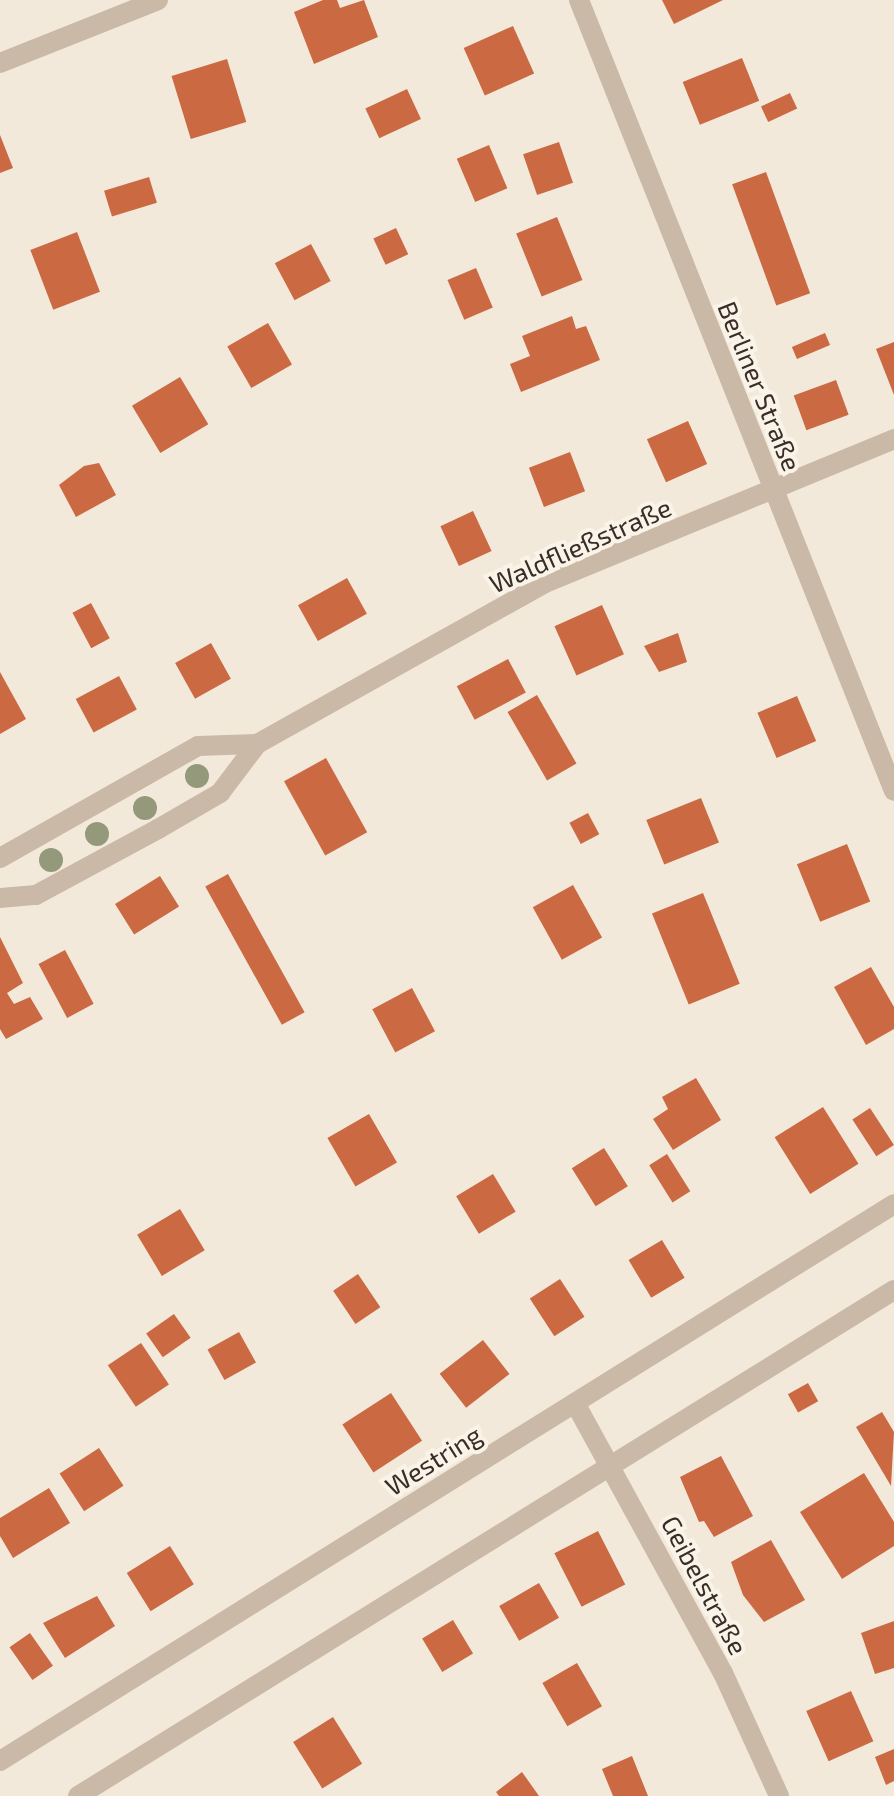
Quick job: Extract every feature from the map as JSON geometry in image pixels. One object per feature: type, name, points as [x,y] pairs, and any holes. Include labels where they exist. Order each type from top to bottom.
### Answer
[{"type":"street","points":[[0,63],[158,0]]},
{"type":"street","name":"Berliner Straße","points":[[579,0],[894,791]]},
{"type":"street","name":"Waldfließstraße","points":[[0,898],[36,895],[220,793],[257,744],[545,583],[894,439]]},
{"type":"street","name":"Waldfließstraße","points":[[0,858],[198,746],[257,744]]},
{"type":"street","name":"Westring","points":[[0,1761],[894,1204]]},
{"type":"street","points":[[78,1796],[894,1290]]},
{"type":"street","name":"Geibelstraße","points":[[575,1403],[723,1673],[779,1796]]},
{"type":"building","points":[[323,0],[337,0],[340,8],[364,0],[378,37],[314,64],[294,12]]},
{"type":"building","points":[[662,0],[723,0],[674,24]]},
{"type":"building","points":[[513,26],[534,74],[485,95],[464,48]]},
{"type":"building","points":[[742,58],[759,101],[700,125],[683,82]]},
{"type":"building","points":[[227,59],[246,122],[191,139],[172,76]]},
{"type":"building","points":[[407,89],[421,119],[379,138],[365,108]]},
{"type":"building","points":[[790,93],[797,108],[768,122],[761,107]]},
{"type":"building","points":[[0,135],[13,168],[0,173]]},
{"type":"building","points":[[559,142],[573,183],[537,195],[523,154]]},
{"type":"building","points":[[489,145],[507,188],[475,202],[457,159]]},
{"type":"building","points":[[766,172],[810,293],[776,306],[732,184]]},
{"type":"building","points":[[149,177],[157,203],[112,217],[104,191]]},
{"type":"building","points":[[557,217],[582,280],[542,297],[516,233]]},
{"type":"building","points":[[396,228],[408,254],[386,265],[373,239]]},
{"type":"building","points":[[77,232],[100,292],[53,310],[30,250]]},
{"type":"building","points":[[311,244],[331,281],[295,300],[275,263]]},
{"type":"building","points":[[476,268],[493,308],[464,320],[447,280]]},
{"type":"building","points":[[572,316],[576,329],[586,326],[600,360],[521,392],[510,364],[530,356],[522,336]]},
{"type":"building","points":[[268,323],[292,365],[251,388],[227,346]]},
{"type":"building","points":[[825,333],[830,345],[797,359],[792,347]]},
{"type":"building","points":[[894,342],[894,395],[876,349]]},
{"type":"building","points":[[180,377],[208,424],[160,453],[132,406]]},
{"type":"building","points":[[836,380],[849,415],[806,430],[794,395]]},
{"type":"building","points":[[688,421],[707,464],[666,482],[647,439]]},
{"type":"building","points":[[570,452],[585,491],[544,507],[529,468]]},
{"type":"building","points":[[99,463],[116,495],[76,517],[59,485],[84,466]]},
{"type":"building","points":[[473,511],[492,551],[459,566],[440,526]]},
{"type":"building","points":[[347,578],[367,614],[318,641],[298,605]]},
{"type":"building","points":[[91,603],[110,638],[91,648],[72,613]]},
{"type":"building","points":[[602,605],[624,654],[576,675],[554,626]]},
{"type":"building","points":[[678,633],[687,662],[659,672],[644,646]]},
{"type":"building","points":[[211,643],[231,679],[195,699],[175,663]]},
{"type":"building","points":[[508,659],[526,693],[475,720],[457,686]]},
{"type":"building","points":[[0,672],[26,719],[0,734]]},
{"type":"building","points":[[119,676],[137,710],[94,733],[76,699]]},
{"type":"building","points":[[537,695],[576,763],[547,780],[508,712]]},
{"type":"building","points":[[797,696],[816,741],[777,758],[757,713]]},
{"type":"building","points":[[326,758],[367,832],[325,856],[284,781]]},
{"type":"building","points":[[701,798],[719,843],[664,865],[646,820]]},
{"type":"building","points":[[588,813],[599,834],[581,844],[569,823]]},
{"type":"building","points":[[847,844],[870,901],[820,922],[797,864]]},
{"type":"building","points":[[228,874],[305,1012],[282,1025],[205,887]]},
{"type":"building","points":[[160,876],[179,907],[134,935],[115,904]]},
{"type":"building","points":[[573,885],[602,937],[562,960],[533,907]]},
{"type":"building","points":[[703,893],[740,984],[689,1004],[652,914]]},
{"type":"building","points":[[0,937],[23,983],[7,993],[14,1004],[30,997],[43,1019],[6,1039],[0,1029]]},
{"type":"building","points":[[65,950],[94,1004],[67,1018],[39,964]]},
{"type":"building","points":[[871,967],[894,1007],[894,1029],[866,1045],[834,987]]},
{"type":"building","points":[[412,988],[435,1031],[395,1052],[372,1009]]},
{"type":"building","points":[[696,1078],[721,1120],[673,1150],[653,1119],[668,1109],[662,1097]]},
{"type":"building","points":[[823,1107],[859,1164],[810,1194],[775,1137]]},
{"type":"building","points":[[870,1108],[894,1145],[876,1156],[852,1119]]},
{"type":"building","points":[[369,1114],[397,1162],[355,1186],[327,1138]]},
{"type":"building","points":[[604,1148],[628,1186],[596,1206],[572,1168]]},
{"type":"building","points":[[667,1154],[690,1191],[673,1202],[649,1165]]},
{"type":"building","points":[[493,1174],[516,1212],[479,1234],[456,1196]]},
{"type":"building","points":[[180,1209],[205,1250],[162,1276],[137,1235]]},
{"type":"building","points":[[662,1240],[685,1278],[651,1298],[629,1260]]},
{"type":"building","points":[[358,1274],[380,1307],[355,1324],[333,1291]]},
{"type":"building","points":[[560,1279],[585,1317],[554,1336],[530,1299]]},
{"type":"building","points":[[174,1314],[191,1338],[163,1357],[146,1334]]},
{"type":"building","points":[[239,1332],[256,1363],[224,1380],[208,1349]]},
{"type":"building","points":[[483,1340],[509,1374],[466,1408],[440,1374]]},
{"type":"building","points":[[141,1343],[169,1384],[136,1407],[108,1365]]},
{"type":"building","points":[[808,1383],[818,1401],[798,1413],[788,1394]]},
{"type":"building","points":[[391,1393],[422,1441],[373,1472],[342,1425]]},
{"type":"building","points":[[882,1412],[894,1432],[891,1486],[856,1427]]},
{"type":"building","points":[[99,1448],[124,1486],[84,1511],[60,1474]]},
{"type":"building","points":[[721,1456],[753,1516],[714,1537],[704,1521],[699,1522],[680,1477]]},
{"type":"building","points":[[864,1473],[894,1522],[894,1546],[842,1579],[800,1512]]},
{"type":"building","points":[[49,1488],[70,1523],[13,1558],[0,1536],[0,1518]]},
{"type":"building","points":[[598,1531],[625,1584],[582,1607],[554,1553]]},
{"type":"building","points":[[771,1540],[805,1600],[764,1622],[743,1595],[731,1562]]},
{"type":"building","points":[[170,1546],[194,1584],[151,1611],[127,1573]]},
{"type":"building","points":[[539,1583],[559,1618],[519,1641],[499,1606]]},
{"type":"building","points":[[97,1596],[115,1626],[65,1658],[43,1623]]},
{"type":"building","points":[[453,1620],[473,1653],[442,1672],[422,1639]]},
{"type":"building","points":[[894,1621],[894,1668],[875,1674],[861,1633]]},
{"type":"building","points":[[30,1633],[53,1666],[32,1680],[10,1647]]},
{"type":"building","points":[[577,1663],[602,1706],[567,1726],[542,1683]]},
{"type":"building","points":[[851,1691],[873,1741],[829,1761],[806,1711]]},
{"type":"building","points":[[333,1717],[362,1764],[322,1789],[293,1742]]},
{"type":"building","points":[[894,1749],[894,1781],[886,1785],[875,1757]]},
{"type":"building","points":[[632,1756],[648,1796],[613,1796],[602,1769]]},
{"type":"building","points":[[522,1772],[539,1796],[499,1796],[496,1792]]}]
